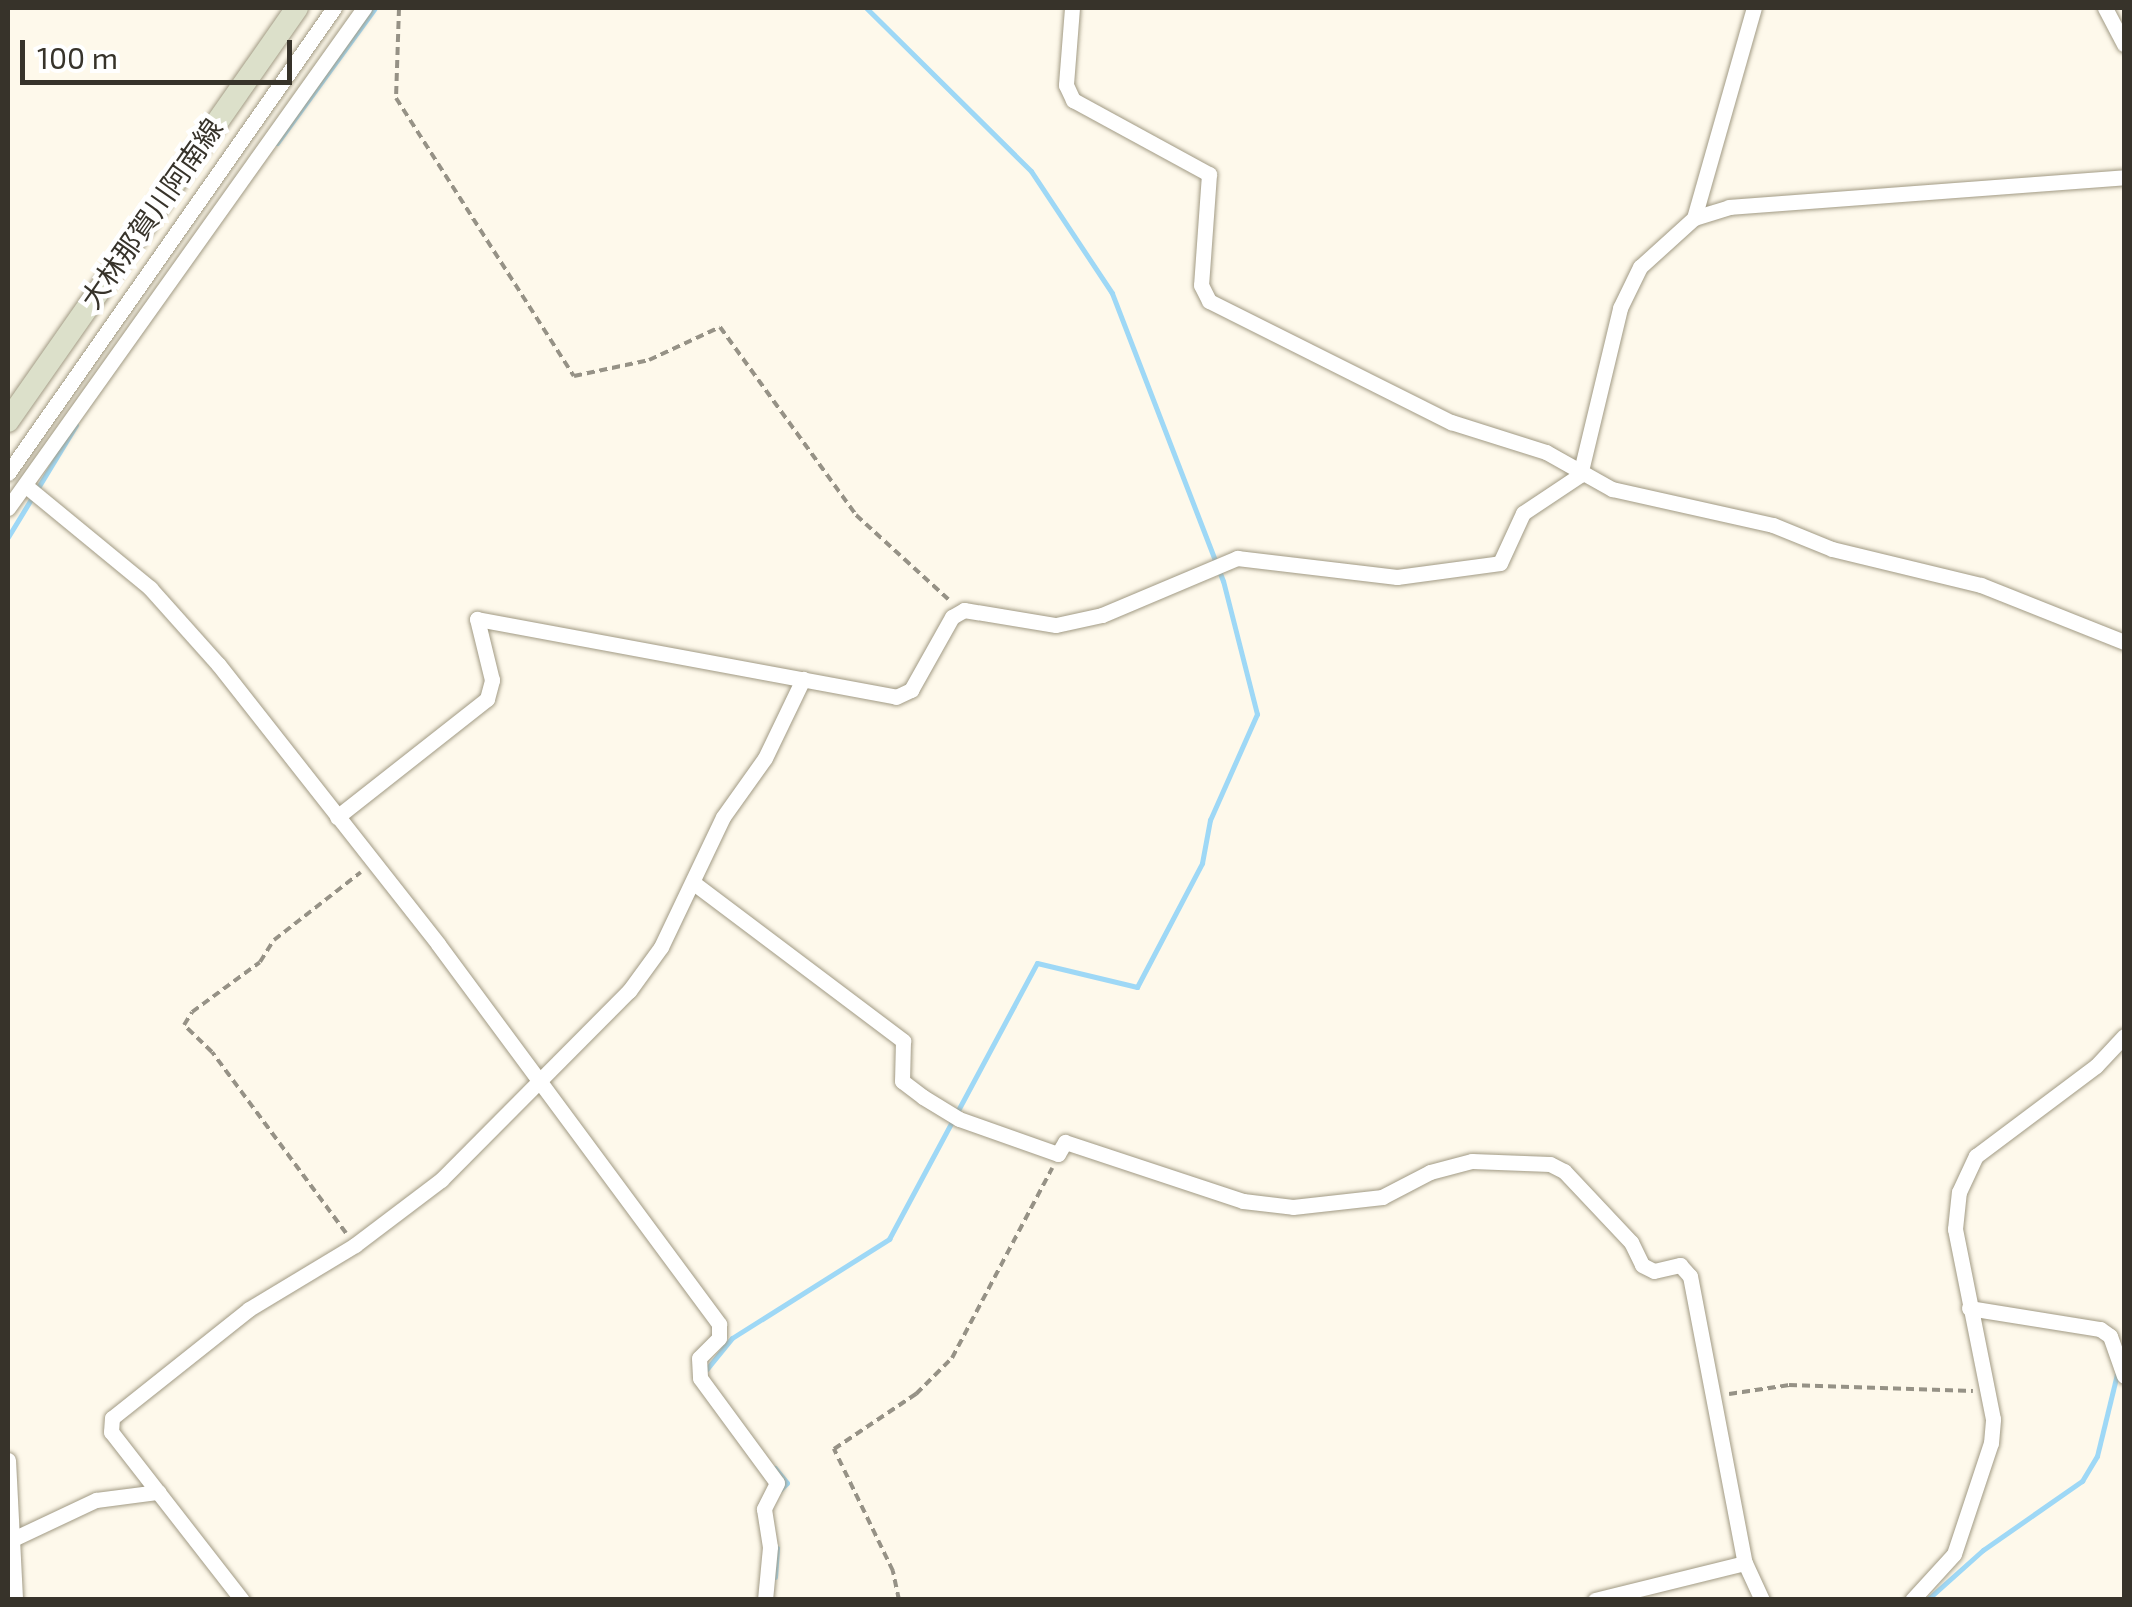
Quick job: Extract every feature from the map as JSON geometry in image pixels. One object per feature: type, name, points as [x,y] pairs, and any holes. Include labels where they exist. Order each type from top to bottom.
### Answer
[{"type":"main road","name":"大林那賀川阿南線","points":[[8,420],[298,8]]},
{"type":"street","points":[[8,474],[334,8]]},
{"type":"street","points":[[8,508],[364,8]]},
{"type":"street","points":[[1072,8],[1066,84],[1073,100],[1209,174],[1201,285],[1209,301],[1452,422],[1546,452],[1580,475],[1981,585],[2124,642]]},
{"type":"street","points":[[1694,218],[1754,8]]},
{"type":"street","points":[[2105,8],[2120,22],[2124,44]]},
{"type":"street","points":[[337,817],[488,699],[492,680],[477,641],[477,620],[896,698],[912,690],[952,618],[964,610],[1056,625],[1102,615],[1237,558],[1397,577],[1500,563],[1523,513],[1580,475],[1620,308],[1640,267],[1668,235],[1694,218],[1729,207],[2124,177]]},
{"type":"street","points":[[26,486],[150,588],[373,863],[718,1324],[720,1338],[699,1358],[700,1378],[776,1483],[764,1510],[770,1547],[765,1600]]},
{"type":"street","points":[[242,1600],[111,1432],[112,1418],[249,1309],[355,1245],[441,1180],[629,992],[694,884],[714,833],[765,758],[803,679]]},
{"type":"street","points":[[694,884],[902,1042],[902,1080],[923,1097],[960,1119],[1058,1154],[1065,1142],[1243,1202],[1293,1207],[1382,1197],[1430,1172],[1472,1161],[1550,1164],[1630,1242],[1642,1265],[1654,1270],[1680,1265],[1690,1276],[1710,1400],[1745,1563],[1762,1600]]},
{"type":"street","points":[[1912,1600],[1936,1579],[1966,1525],[1990,1443],[1988,1390],[1955,1229],[1959,1192],[1976,1156],[2096,1066],[2124,1036]]},
{"type":"street","points":[[1969,1308],[2100,1329],[2110,1336],[2124,1376]]},
{"type":"street","points":[[8,1460],[14,1600]]},
{"type":"street","points":[[13,1539],[96,1500],[158,1492]]},
{"type":"street","points":[[1595,1600],[1745,1563]]},
{"type":"path","points":[[399,8],[396,98],[574,376],[650,360],[720,327],[856,515],[921,580],[964,610]]},
{"type":"path","points":[[355,1245],[212,1052],[184,1026],[192,1012],[260,962],[274,940],[373,863]]},
{"type":"path","points":[[898,1600],[893,1570],[834,1449],[916,1394],[952,1358],[1058,1154]]},
{"type":"path","points":[[1710,1400],[1790,1385],[1988,1390]]},
{"type":"waterway","points":[[277,143],[375,8]]},
{"type":"waterway","points":[[706,1370],[732,1338],[889,1239],[1037,963],[1137,987],[1202,863],[1210,820],[1257,714],[1223,581],[1112,293],[1031,171],[866,8]]},
{"type":"waterway","points":[[8,537],[76,425]]},
{"type":"waterway","points":[[1927,1600],[1983,1550],[2082,1481],[2097,1456],[2117,1374]]},
{"type":"waterway","points":[[775,1468],[787,1483],[780,1490]]},
{"type":"waterway","points":[[775,1577],[777,1548]]}]
